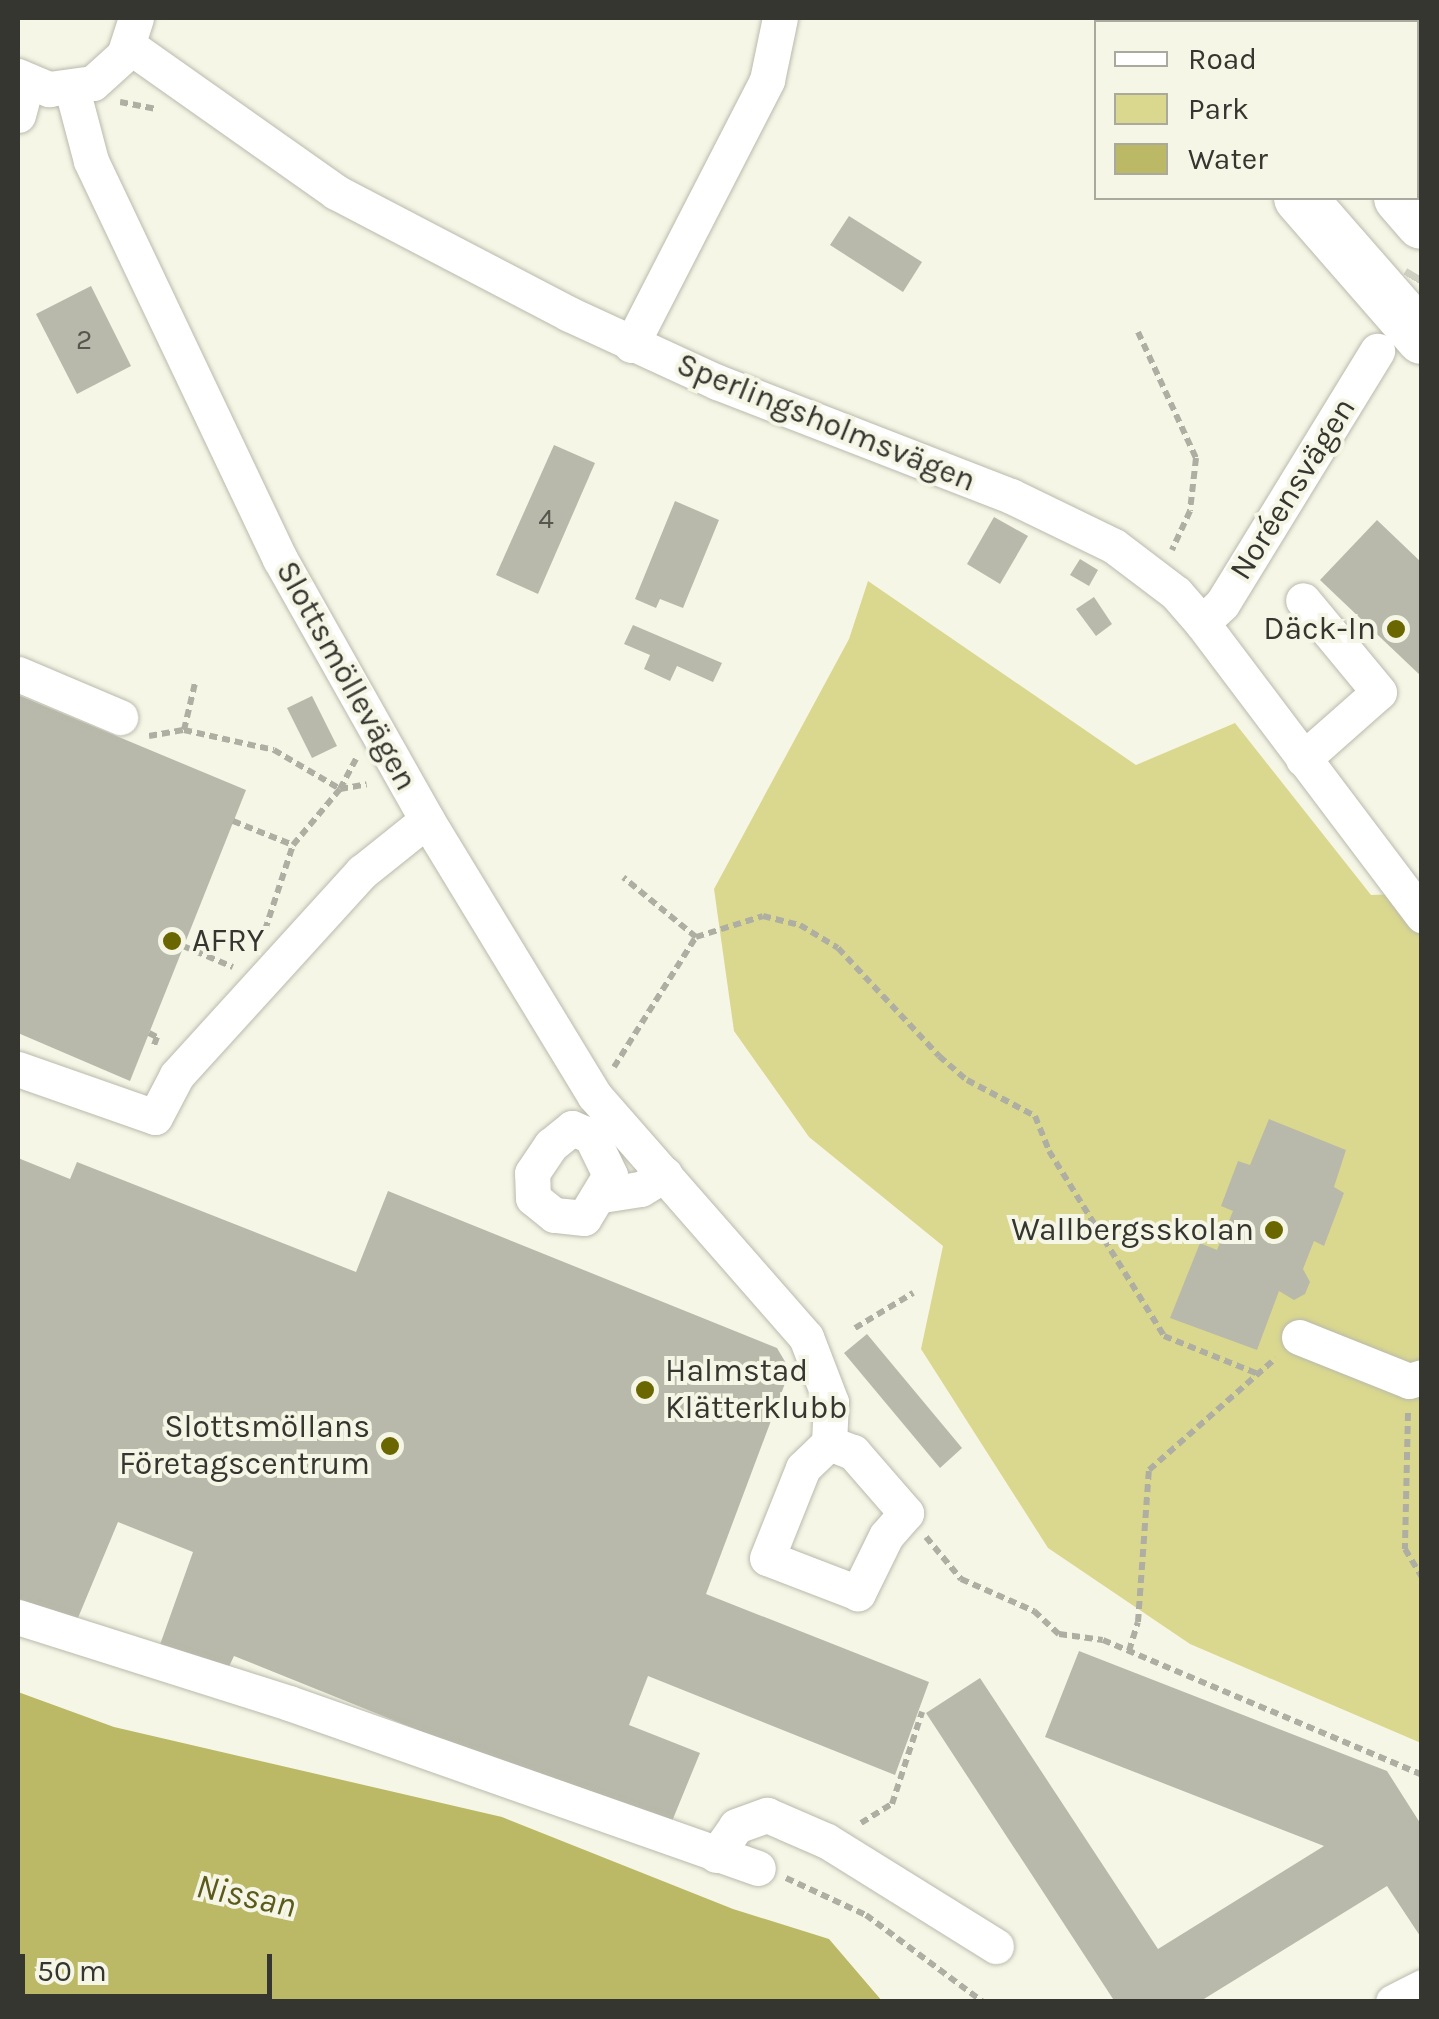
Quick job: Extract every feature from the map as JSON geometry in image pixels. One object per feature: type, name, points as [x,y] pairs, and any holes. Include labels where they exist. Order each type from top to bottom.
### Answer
[{"type":"highway","points":[[1301,200],[1400,345]]},
{"type":"highway","points":[[1402,200],[1422,224]]},
{"type":"street","points":[[631,345],[767,80],[780,18]]},
{"type":"street","points":[[21,91],[75,101],[102,78],[132,32]]},
{"type":"street","name":"Sperlingsholmsvägen","points":[[132,32],[336,192],[631,345],[1086,528],[1158,578],[1202,623],[1422,915]]},
{"type":"street","name":"Slottsmöllevägen","points":[[75,101],[91,162],[280,559],[427,820],[594,1095],[806,1336],[831,1402],[829,1443]]},
{"type":"street","name":"Noréensvägen","points":[[1202,623],[1222,604],[1400,345]]},
{"type":"street","points":[[1303,600],[1379,692],[1303,758]]},
{"type":"street","points":[[18,674],[131,727]]},
{"type":"street","points":[[18,1069],[155,1116],[177,1075],[362,872],[427,820]]},
{"type":"street","points":[[602,1195],[641,1188],[666,1174]]},
{"type":"street","points":[[1299,1337],[1415,1379]]},
{"type":"street","points":[[829,1443],[853,1452],[906,1513],[886,1536],[858,1593],[767,1558],[802,1468],[829,1443]]},
{"type":"street","points":[[18,1617],[289,1704],[758,1868]]},
{"type":"street","points":[[716,1856],[736,1826],[767,1815],[827,1841],[996,1946]]},
{"type":"street","points":[[1393,2002],[1422,1986]]},
{"type":"path","points":[[75,101],[120,102],[170,116]]},
{"type":"path","points":[[1138,332],[1196,458],[1190,511],[1158,578]]},
{"type":"path","points":[[184,730],[195,684]]},
{"type":"path","points":[[131,727],[184,730],[274,750],[340,789],[385,781]]},
{"type":"path","points":[[265,934],[265,918],[292,844],[340,789],[359,753]]},
{"type":"path","points":[[234,821],[292,844]]},
{"type":"path","points":[[623,877],[696,937]]},
{"type":"path","points":[[594,1095],[696,937],[763,916],[800,925],[838,948],[939,1056],[968,1080],[1035,1116],[1049,1151],[1164,1336],[1258,1374]]},
{"type":"path","points":[[183,946],[217,960]]},
{"type":"path","points":[[856,1328],[913,1293]]},
{"type":"path","points":[[1415,1379],[1405,1549],[1422,1577]]},
{"type":"path","points":[[1129,1652],[1138,1622],[1149,1470],[1248,1383]]},
{"type":"path","points":[[906,1513],[961,1579],[1034,1611],[1059,1634],[1129,1652],[1422,1775]]},
{"type":"path","points":[[852,1828],[892,1804],[922,1712]]},
{"type":"path","points":[[758,1868],[866,1916],[983,2002]]},
{"type":"green space","points":[[868,581],[1136,765],[1235,723],[1371,895],[1421,893],[1421,1743],[1190,1644],[1048,1548],[921,1349],[943,1246],[809,1137],[734,1031],[714,889],[849,639]]},
{"type":"water","name":"Nissan","points":[[18,1692],[114,1727],[502,1817],[733,1909],[829,1939],[882,2001],[18,2001]]},
{"type":"building","points":[[849,216],[922,262],[903,292],[830,245]]},
{"type":"building","points":[[91,286],[131,366],[77,394],[36,314]]},
{"type":"building","points":[[554,445],[595,463],[538,594],[496,575]]},
{"type":"building","points":[[675,501],[719,520],[683,608],[660,599],[656,608],[635,599]]},
{"type":"building","points":[[994,517],[1028,536],[1000,584],[967,564]]},
{"type":"building","name":"Däck-In","points":[[1377,520],[1422,563],[1422,677],[1320,580]]},
{"type":"building","points":[[1080,559],[1098,570],[1089,586],[1070,575]]},
{"type":"building","points":[[1094,597],[1112,624],[1096,636],[1076,609]]},
{"type":"building","points":[[633,625],[722,663],[713,682],[677,666],[670,681],[644,669],[650,655],[624,644]]},
{"type":"building","points":[[18,695],[246,790],[130,1081],[18,1033]]},
{"type":"building","points":[[312,696],[337,746],[312,758],[287,708]]},
{"type":"building","points":[[1269,1119],[1346,1150],[1334,1187],[1344,1193],[1324,1246],[1314,1241],[1303,1269],[1310,1282],[1305,1294],[1294,1300],[1279,1291],[1257,1350],[1170,1318],[1200,1243],[1217,1250],[1233,1211],[1221,1206],[1238,1161],[1250,1165]]},
{"type":"building","name":"Slottsmöllans Företagscentrum","points":[[18,1158],[70,1179],[77,1162],[356,1272],[388,1191],[777,1348],[790,1370],[706,1594],[929,1682],[895,1775],[648,1676],[629,1725],[700,1753],[668,1831],[234,1656],[225,1675],[157,1653],[193,1552],[118,1522],[75,1625],[18,1602]]},
{"type":"building","points":[[867,1334],[962,1448],[940,1468],[844,1353]]},
{"type":"building","points":[[1079,1651],[1387,1771],[1422,1826],[1422,1939],[1387,1886],[1199,2002],[1115,2002],[926,1713],[980,1678],[1158,1949],[1324,1846],[1045,1737]]},
{"type":"tunnel","points":[[1391,328],[1422,277]]},
{"type":"place","name":"Däck-In","points":[[1396,629]]},
{"type":"place","name":"AFRY","points":[[172,941]]},
{"type":"place","name":"Wallbergsskolan","points":[[1274,1230]]},
{"type":"place","name":"Halmstad Klätterklubb","points":[[645,1390]]},
{"type":"place","name":"Slottsmöllans Företagscentrum","points":[[390,1446]]}]
